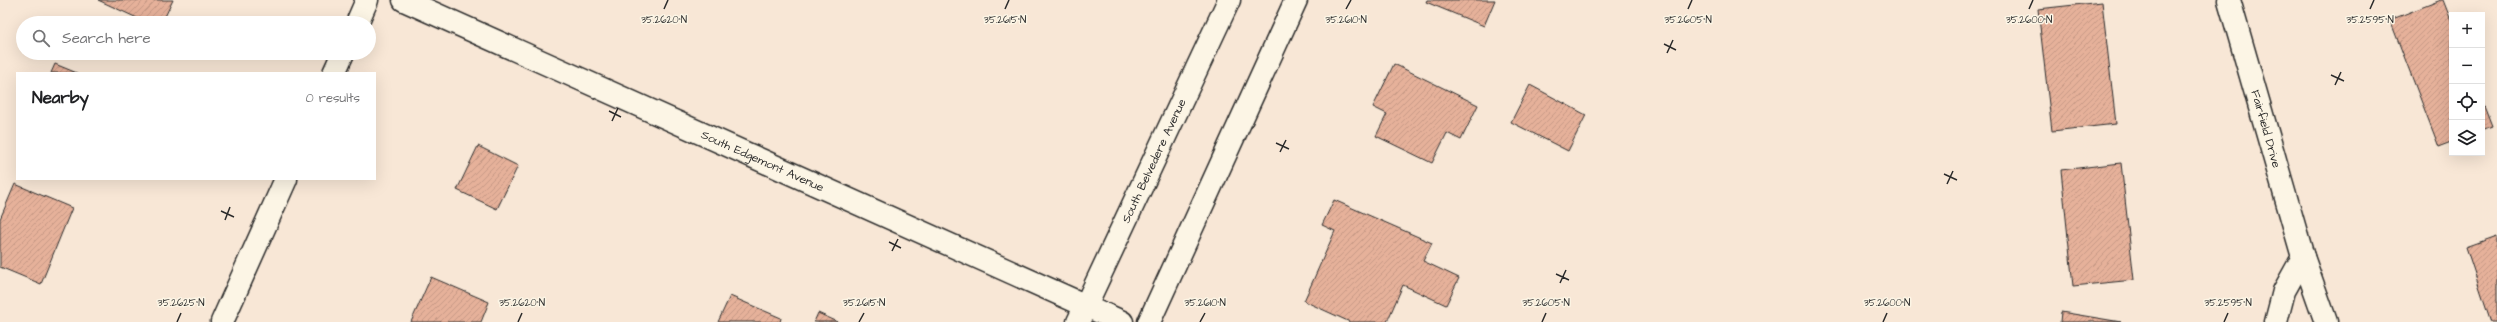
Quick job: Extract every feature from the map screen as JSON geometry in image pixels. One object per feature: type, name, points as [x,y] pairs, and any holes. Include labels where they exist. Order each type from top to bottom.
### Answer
[{"type":"street","points":[[359,16],[367,0]]},
{"type":"street","name":"South Edgemont Avenue","points":[[404,0],[1082,314],[1122,322]]},
{"type":"street","name":"South Belvedere Avenue","points":[[1082,314],[1230,0]]},
{"type":"street","points":[[1149,322],[1296,0]]},
{"type":"street","name":"Fairfield Drive","points":[[2230,0],[2303,257],[2326,322]]},
{"type":"street","points":[[334,72],[340,60]]},
{"type":"street","points":[[222,322],[286,180]]},
{"type":"street","points":[[2276,322],[2284,291],[2303,257]]},
{"type":"building","points":[[98,0],[173,0],[165,16],[133,16]]},
{"type":"building","points":[[1427,0],[1495,0],[1484,26],[1426,2]]},
{"type":"building","points":[[2443,0],[2449,15],[2449,143],[2439,147],[2390,20]]},
{"type":"building","points":[[2102,2],[2116,124],[2052,131],[2038,9]]},
{"type":"building","points":[[55,64],[75,72],[51,72]]},
{"type":"building","points":[[1394,64],[1478,105],[1461,140],[1447,133],[1432,163],[1376,136],[1387,114],[1373,107]]},
{"type":"building","points":[[1530,85],[1586,115],[1568,151],[1511,122]]},
{"type":"building","points":[[2485,108],[2492,126],[2485,129]]},
{"type":"building","points":[[478,146],[518,166],[497,209],[457,190]]},
{"type":"building","points":[[2121,163],[2134,280],[2073,286],[2061,170]]},
{"type":"building","points":[[15,184],[72,208],[41,284],[0,267],[0,219]]},
{"type":"building","points":[[1334,200],[1432,243],[1423,261],[1459,278],[1446,305],[1403,285],[1387,322],[1350,322],[1304,301],[1335,231],[1322,225]]},
{"type":"building","points":[[2497,236],[2497,322],[2491,322],[2466,247]]},
{"type":"building","points":[[431,277],[489,302],[481,322],[411,322]]},
{"type":"building","points":[[730,296],[781,318],[780,322],[718,322]]},
{"type":"building","points":[[2061,312],[2121,322],[2060,322]]},
{"type":"building","points":[[818,313],[838,322],[814,322]]}]
